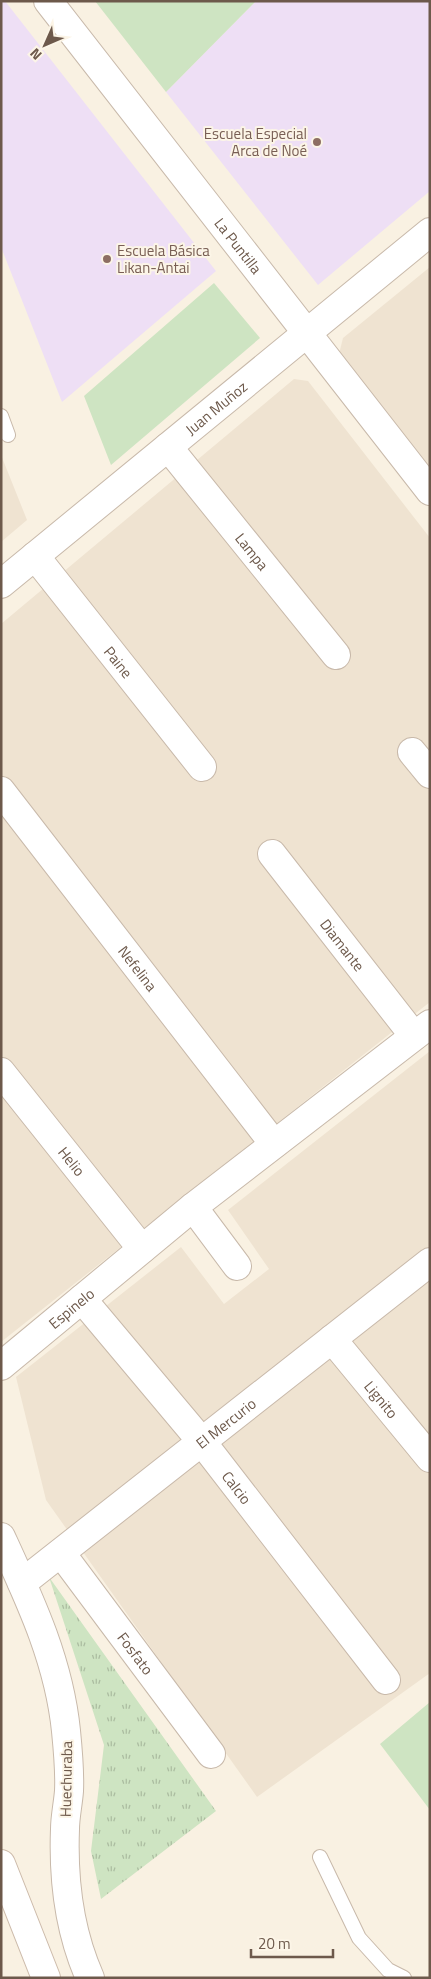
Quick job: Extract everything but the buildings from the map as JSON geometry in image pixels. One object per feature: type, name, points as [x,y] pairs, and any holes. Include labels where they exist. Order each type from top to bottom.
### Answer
[{"type":"street","name":"La Puntilla","points":[[48,1],[430,491]]},
{"type":"street","name":"Juan Muñoz","points":[[1,584],[430,232]]},
{"type":"street","name":"Lampa","points":[[168,447],[336,655]]},
{"type":"street","name":"Paine","points":[[35,556],[202,767]]},
{"type":"street","points":[[412,752],[430,774]]},
{"type":"street","name":"Nefelina","points":[[1,791],[274,1144]]},
{"type":"street","name":"Diamante","points":[[272,854],[422,1030]]},
{"type":"street","points":[[142,1249],[192,1207],[422,1030]]},
{"type":"street","name":"Helio","points":[[1,1072],[142,1249]]},
{"type":"street","points":[[192,1207],[237,1266]]},
{"type":"street","name":"Espinelo","points":[[1,1366],[142,1249]]},
{"type":"street","name":"El Mercurio","points":[[22,1583],[430,1262]]},
{"type":"street","name":"Calcio","points":[[82,1299],[202,1442],[386,1680]]},
{"type":"street","name":"Lignito","points":[[332,1339],[430,1458]]},
{"type":"street","name":"Huechuraba","points":[[1,1537],[38,1617],[51,1657],[61,1699],[68,1760],[69,1791],[65,1828],[66,1890],[76,1938],[90,1978]]},
{"type":"street","name":"Fosfato","points":[[61,1553],[211,1754]]},
{"type":"street","points":[[1,1864],[46,1978]]},
{"type":"lane","points":[[1,416],[8,435]]},
{"type":"lane","points":[[320,1857],[359,1938],[388,1970],[404,1978]]},
{"type":"shaded area","name":"Escuela Básica Likan-Antai","points":[[1,1],[5,1],[216,271],[62,402],[1,247]]},
{"type":"shaded area","name":"Escuela Especial Arca de Noé","points":[[256,1],[430,1],[430,191],[318,285],[166,92]]},
{"type":"shaded area","points":[[430,267],[430,472],[339,354],[343,338]]},
{"type":"shaded area","points":[[294,379],[308,381],[430,538],[430,1002],[1,1342],[1,624]]},
{"type":"shaded area","points":[[1,455],[27,520],[1,542]]},
{"type":"shaded area","points":[[430,1051],[430,1673],[257,1797],[46,1500],[16,1377],[181,1247],[224,1304],[269,1269],[228,1210]]},
{"type":"green space","points":[[95,1],[256,1],[166,92]]},
{"type":"green space","points":[[214,283],[260,338],[111,465],[84,396]]},
{"type":"green space","points":[[49,1577],[216,1811],[101,1899],[91,1851],[104,1745]]},
{"type":"green space","points":[[430,1702],[430,1810],[380,1744]]},
{"type":"place","name":"Escuela Especial Arca de Noé","points":[[317,142]]},
{"type":"place","name":"Escuela Básica Likan-Antai","points":[[107,259]]}]
